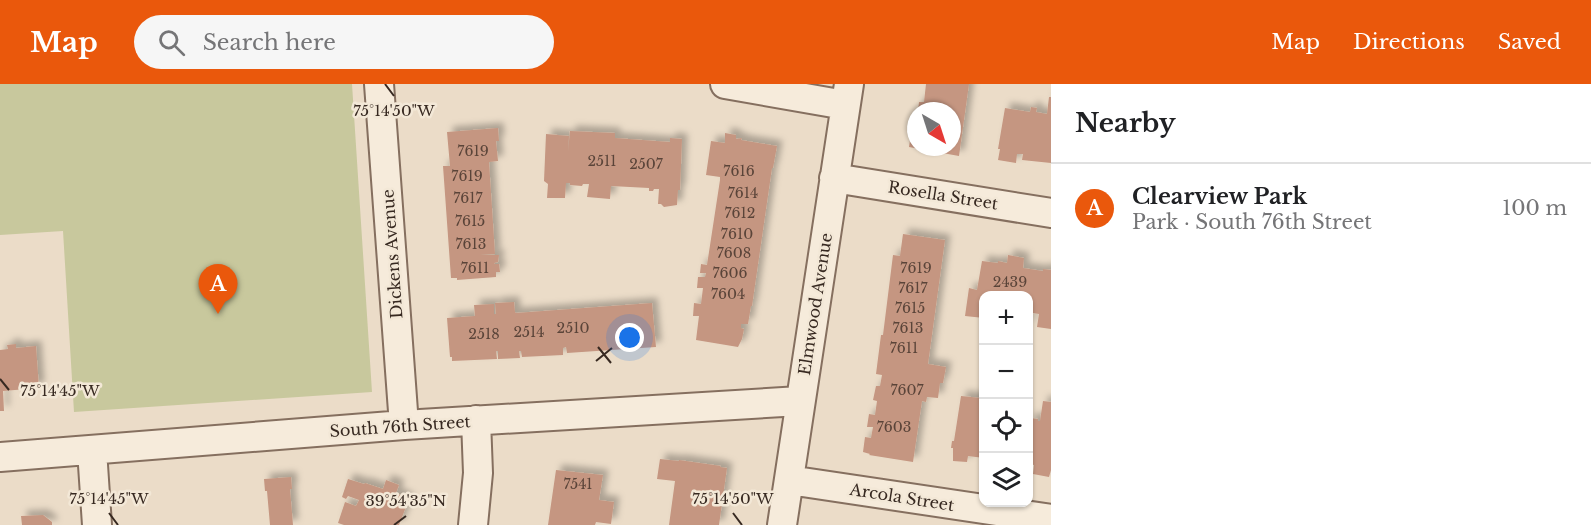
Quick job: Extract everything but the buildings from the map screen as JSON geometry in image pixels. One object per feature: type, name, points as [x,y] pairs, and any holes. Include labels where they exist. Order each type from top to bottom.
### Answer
[{"type":"street","name":"Dickens Avenue","points":[[379,84],[404,425]]},
{"type":"street","points":[[725,84],[847,94]]},
{"type":"street","name":"Elmwood Avenue","points":[[782,525],[847,94]]},
{"type":"street","name":"Rosella Street","points":[[834,178],[1051,213]]},
{"type":"street","name":"South 76th Street","points":[[0,457],[404,425],[800,401]]},
{"type":"street","points":[[473,525],[477,473],[476,420]]},
{"type":"street","points":[[92,450],[97,525]]},
{"type":"street","name":"Arcola Street","points":[[789,480],[1051,519]]},
{"type":"green space","points":[[0,84],[352,84],[372,392],[74,412],[63,231],[0,235]]},
{"type":"place","name":"Clearview Park","points":[[218,314]]}]
